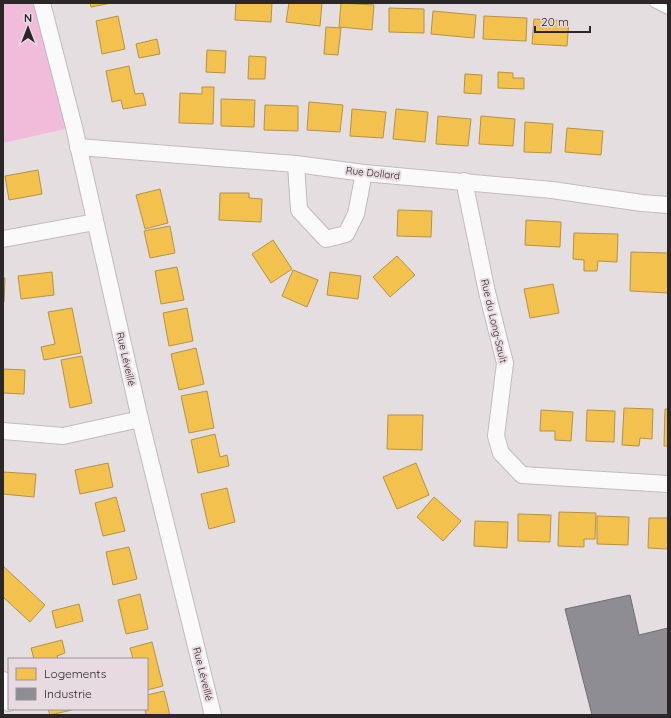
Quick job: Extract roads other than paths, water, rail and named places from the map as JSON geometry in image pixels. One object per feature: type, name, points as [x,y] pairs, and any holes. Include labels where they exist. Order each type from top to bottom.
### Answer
[{"type":"street","name":"Rue Léveillé","points":[[42,3],[78,147],[140,419],[213,715]]},
{"type":"street","name":"Rue Dollard","points":[[78,147],[296,164],[364,173],[552,190],[642,204],[668,205]]},
{"type":"street","points":[[296,164],[299,210],[326,239],[346,234],[356,214],[364,173]]},
{"type":"street","name":"Rue du Long-Sault","points":[[464,181],[487,292],[505,363],[496,436],[501,453],[522,475],[668,484]]},
{"type":"street","points":[[3,239],[94,222]]},
{"type":"street","points":[[3,431],[63,436],[140,419]]},
{"type":"street","points":[[3,680],[8,700]]},
{"type":"lane","points":[[654,3],[668,10]]}]
